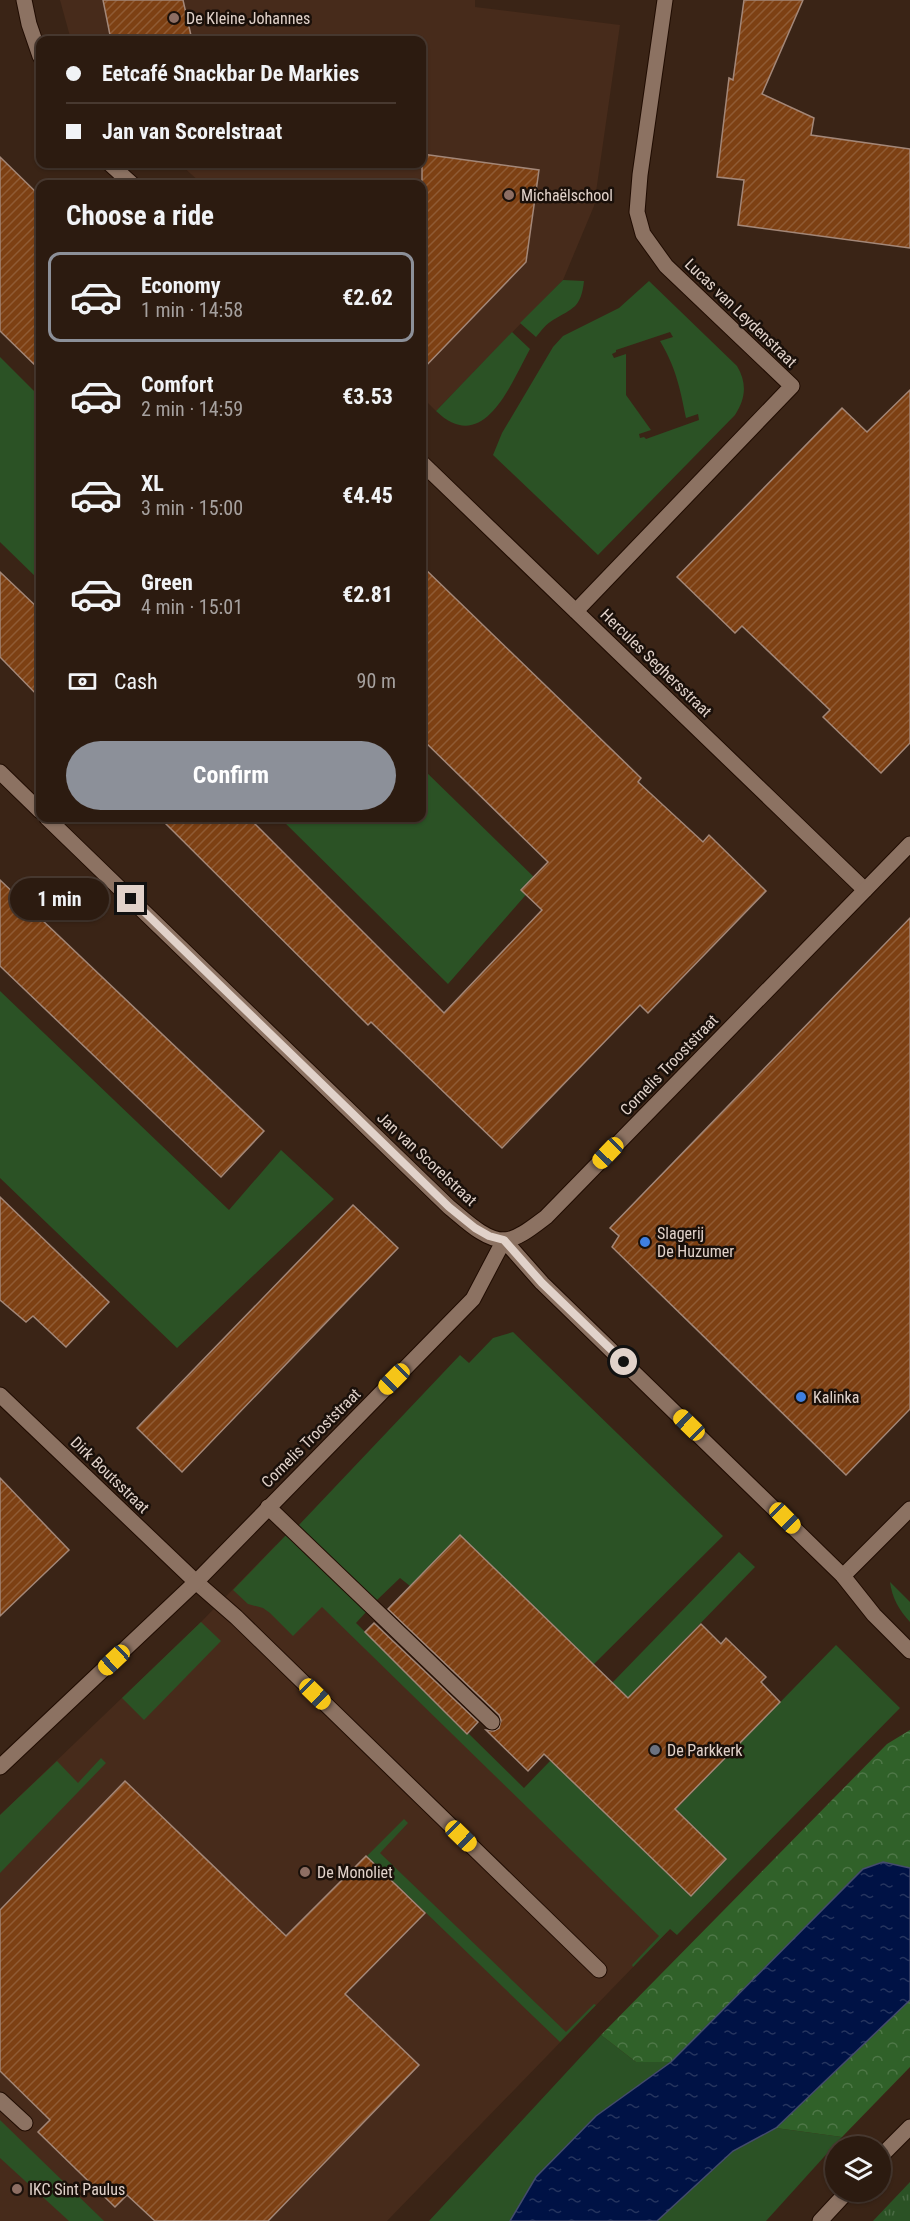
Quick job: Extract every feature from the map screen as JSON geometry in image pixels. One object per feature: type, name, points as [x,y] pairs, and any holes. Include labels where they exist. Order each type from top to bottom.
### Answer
[{"type":"street","points":[[24,0],[36,44]]},
{"type":"street","name":"Lucas van Leydenstraat","points":[[576,611],[792,386],[666,266],[643,234],[638,212],[640,175],[665,0]]},
{"type":"street","points":[[114,168],[128,180]]},
{"type":"street","name":"Hercules Seghersstraat","points":[[426,467],[865,890]]},
{"type":"street","points":[[0,772],[36,807]]},
{"type":"street","name":"Jan van Scorelstraat","points":[[51,822],[449,1207],[475,1228],[489,1236],[504,1240],[542,1283],[843,1576],[874,1615],[910,1651]]},
{"type":"street","name":"Cornelis Trooststraat","points":[[0,1767],[196,1582],[473,1299],[504,1240],[531,1228],[546,1217],[910,844]]},
{"type":"street","name":"Dirk Boutsstraat","points":[[0,1395],[196,1582],[236,1617],[599,1970]]},
{"type":"street","points":[[268,1507],[492,1722]]},
{"type":"street","points":[[843,1576],[910,1509]]},
{"type":"street","points":[[0,2100],[25,2123]]},
{"type":"street","points":[[891,2146],[910,2127]]},
{"type":"street","points":[[820,2221],[838,2202]]},
{"type":"shaded area","name":"Michaëlschool","points":[[60,0],[475,0],[475,7],[620,25],[594,206],[563,280],[436,411],[426,401],[426,180],[198,180],[184,168],[426,168],[426,36],[70,36]]},
{"type":"shaded area","name":"De Monoliet","points":[[276,1545],[467,1734],[670,1929],[387,2221],[0,2221],[0,1815],[201,1622]]},
{"type":"green space","points":[[563,280],[584,281],[581,297],[571,310],[548,324],[536,337],[520,323]]},
{"type":"green space","points":[[649,281],[737,366],[744,390],[735,415],[598,555],[493,455],[502,433],[553,347],[563,336],[619,308]],"holes":[[[670,332],[673,337],[660,341],[677,378],[686,418],[698,414],[699,420],[646,439],[640,438],[639,434],[651,430],[626,395],[626,354],[614,358],[612,354],[616,350]]]},
{"type":"green space","points":[[512,332],[530,349],[505,396],[494,410],[482,421],[468,425],[453,423],[436,411]]},
{"type":"green space","points":[[0,357],[36,393],[36,577],[0,542]]},
{"type":"green space","points":[[426,772],[538,881],[448,984],[284,822],[426,822]]},
{"type":"green space","points":[[0,991],[229,1210],[281,1150],[334,1199],[177,1348],[0,1178]]},
{"type":"green space","points":[[513,1332],[723,1536],[593,1665],[460,1535],[410,1586],[400,1578],[376,1601],[298,1526],[460,1355],[469,1363],[493,1338]]},
{"type":"green space","points":[[287,1534],[367,1611],[356,1623],[524,1788],[551,1760],[691,1896],[726,1859],[676,1809],[836,1645],[900,1708],[677,1935],[670,1929],[633,1967],[632,1965],[659,1936],[322,1607],[293,1636],[270,1613],[263,1608],[248,1604],[233,1590]]},
{"type":"green space","points":[[739,1552],[755,1567],[628,1698],[612,1683]]},
{"type":"green space","points":[[890,1582],[910,1602],[910,1622],[897,1604]]},
{"type":"green space","points":[[201,1622],[221,1641],[144,1720],[122,1698]]},
{"type":"green space","points":[[910,1730],[910,1868],[883,1862],[863,1869],[671,2062],[636,2062],[601,2035],[887,1744]]},
{"type":"green space","points":[[101,1758],[106,1763],[0,1873],[0,1815],[57,1761],[78,1783]]},
{"type":"green space","points":[[404,1819],[408,1823],[380,1853],[566,2032],[594,2004],[596,2005],[560,2042],[367,1856]]},
{"type":"green space","points":[[910,2000],[910,2067],[843,2136],[776,2128]]},
{"type":"green space","points":[[601,2035],[636,2062],[671,2062],[596,2116],[536,2177],[510,2221],[429,2221]]},
{"type":"green space","points":[[0,2120],[104,2221],[69,2221],[0,2158]]},
{"type":"green space","points":[[776,2128],[835,2136],[825,2136],[825,2156],[766,2221],[657,2221],[733,2151]]},
{"type":"green space","points":[[910,2182],[910,2221],[873,2221]]},
{"type":"water","points":[[883,1862],[910,1868],[910,2000],[776,2128],[733,2151],[657,2221],[510,2221],[536,2177],[596,2116],[671,2062],[863,1869]]},
{"type":"building","points":[[103,0],[183,0],[191,36],[110,36]]},
{"type":"building","points":[[744,0],[803,0],[762,94],[814,118],[811,135],[910,149],[910,248],[738,225],[744,180],[717,177],[729,78],[733,80]]},
{"type":"building","points":[[426,155],[539,170],[526,262],[426,366],[426,180],[422,180],[422,168],[426,168]]},
{"type":"building","points":[[0,157],[36,192],[36,366],[0,331]]},
{"type":"building","points":[[910,390],[910,743],[881,773],[823,717],[830,710],[742,626],[735,633],[677,577],[842,408],[867,432]]},
{"type":"building","points":[[426,570],[641,778],[638,782],[703,842],[709,835],[766,891],[648,1013],[640,1005],[502,1148],[371,1022],[368,1025],[164,822],[253,822],[444,1013],[542,910],[521,890],[548,862],[426,743]]},
{"type":"building","points":[[0,572],[36,606],[36,694],[0,657]]},
{"type":"building","points":[[0,880],[264,1131],[221,1177],[0,966]]},
{"type":"building","points":[[910,918],[910,1409],[846,1475],[612,1247],[619,1236],[610,1228]]},
{"type":"building","points":[[0,1197],[109,1302],[66,1347],[33,1316],[26,1322],[0,1300]]},
{"type":"building","points":[[353,1205],[398,1248],[182,1472],[137,1428]]},
{"type":"building","points":[[0,1478],[69,1550],[0,1616]]},
{"type":"building","points":[[460,1535],[628,1698],[701,1624],[721,1644],[726,1638],[766,1677],[761,1682],[780,1702],[675,1809],[726,1859],[691,1896],[544,1754],[528,1771],[486,1730],[494,1731],[499,1728],[501,1720],[499,1715],[388,1609]]},
{"type":"building","points":[[374,1623],[478,1722],[467,1734],[365,1632]]},
{"type":"building","points":[[125,1781],[286,1936],[366,1856],[425,1913],[345,1994],[419,2065],[268,2221],[155,2221],[127,2195],[115,2207],[38,2132],[50,2120],[0,2071],[0,1910]]},
{"type":"place","name":"De Kleine Johannes","points":[[174,18]]},
{"type":"place","name":"Michaëlschool","points":[[509,195]]},
{"type":"place","name":"Slagerij De Huzumer","points":[[645,1242]]},
{"type":"place","name":"Kalinka","points":[[801,1397]]},
{"type":"place","name":"De Parkkerk","points":[[655,1750]]},
{"type":"place","name":"De Monoliet","points":[[305,1872]]},
{"type":"place","name":"IKC Sint Paulus","points":[[17,2189]]},
{"type":"route","points":[[131,899],[449,1207],[475,1228],[489,1236],[504,1240],[542,1283],[624,1362]]}]
